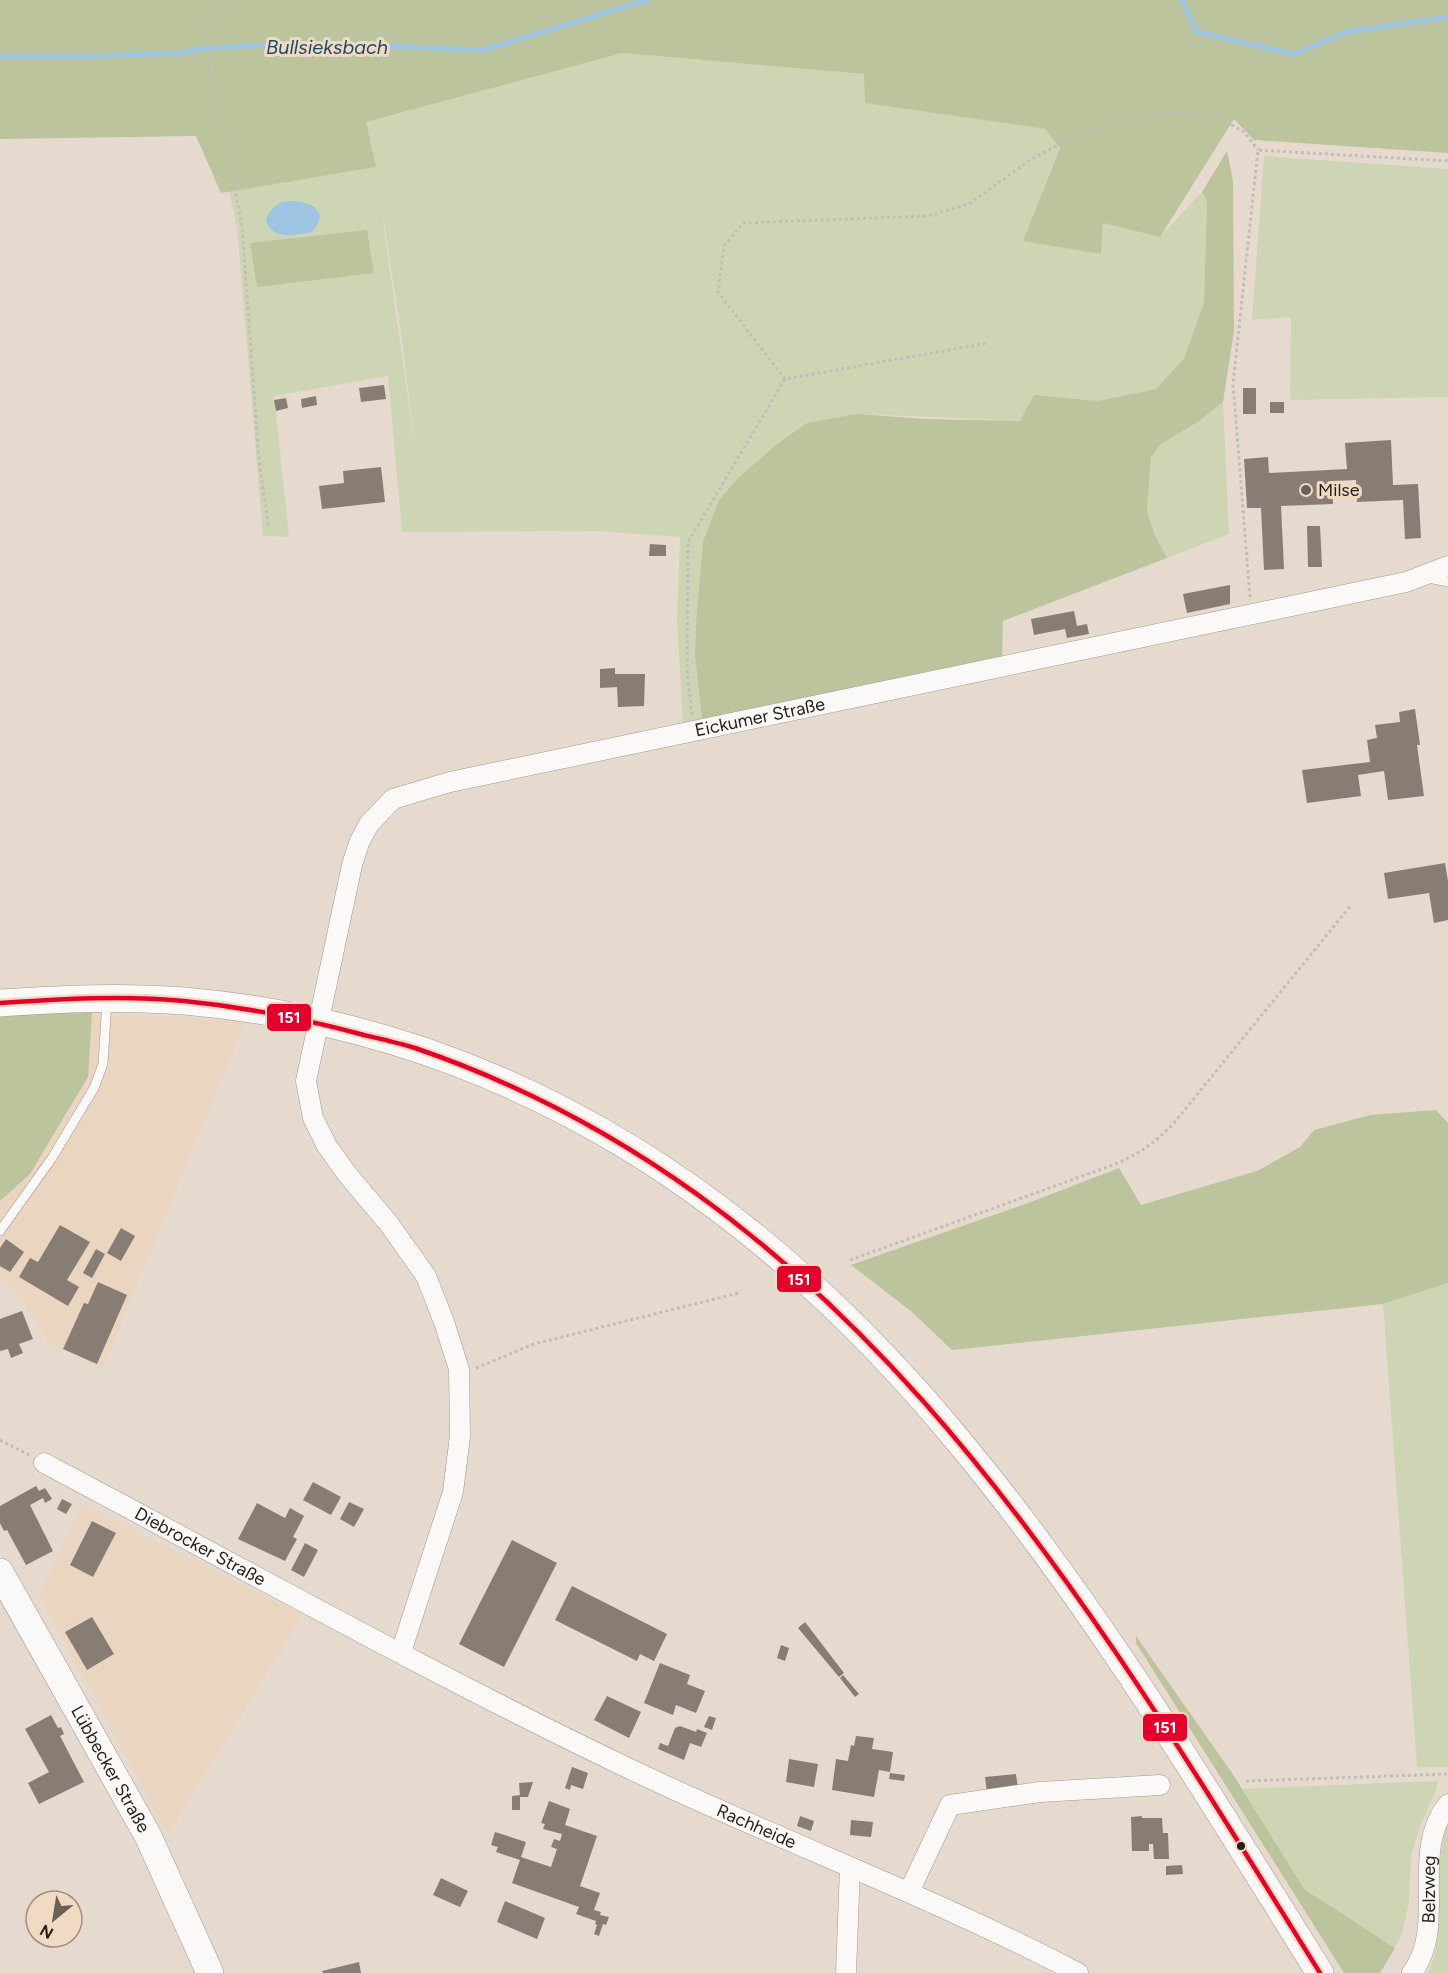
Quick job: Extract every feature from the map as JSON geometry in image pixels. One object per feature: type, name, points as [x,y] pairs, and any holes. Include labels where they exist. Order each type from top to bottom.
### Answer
[{"type":"main road","points":[[0,1003],[107,998],[183,1001],[243,1009],[357,1030],[457,1062],[569,1112],[621,1141],[715,1205],[769,1247],[836,1308],[901,1375],[961,1443],[1017,1514],[1106,1638],[1320,1973]]},
{"type":"main road","name":"Lübbecker Straße","points":[[0,1572],[148,1836],[210,1973]]},
{"type":"street","name":"Eickumer Straße","points":[[318,1022],[352,865],[359,843],[369,824],[393,799],[450,782],[1406,582],[1448,566]]},
{"type":"street","points":[[318,1022],[306,1081],[314,1118],[327,1146],[389,1224],[426,1276],[457,1364],[460,1436],[453,1492],[404,1644]]},
{"type":"street","name":"Diebrocker Straße","points":[[44,1463],[404,1644],[632,1770]]},
{"type":"street","name":"Rachheide","points":[[632,1770],[850,1868],[909,1892],[1078,1973]]},
{"type":"street","points":[[909,1892],[950,1805],[1040,1792],[1160,1785]]},
{"type":"street","name":"Belzweg","points":[[1412,1973],[1428,1947],[1432,1928],[1431,1853],[1435,1828],[1448,1804]]},
{"type":"street","points":[[846,1973],[850,1868]]},
{"type":"lane","points":[[1420,576],[1448,582]]},
{"type":"lane","points":[[0,1231],[52,1158],[94,1088],[103,1064],[107,998]]},
{"type":"path","points":[[230,0],[208,29],[207,40],[242,226],[259,461],[269,528]]},
{"type":"path","points":[[785,379],[718,292],[724,246],[743,223],[928,216],[969,204],[1030,160],[1078,134],[1169,112],[1218,117],[1244,132],[1258,150],[1233,384],[1251,615]]},
{"type":"path","points":[[1258,150],[1448,161]]},
{"type":"path","points":[[693,731],[687,669],[688,542],[785,379],[988,343]]},
{"type":"path","points":[[850,1260],[1113,1165],[1149,1147],[1174,1123],[1352,904]]},
{"type":"path","points":[[457,1364],[476,1368],[534,1344],[740,1293]]},
{"type":"path","points":[[0,1440],[44,1463]]},
{"type":"path","points":[[1246,1781],[1448,1774]]},
{"type":"shaded area","points":[[92,1013],[245,1022],[102,1369],[49,1342],[24,1304],[0,1280],[0,1201],[30,1174],[88,1077]]},
{"type":"shaded area","points":[[83,1505],[302,1615],[168,1834],[39,1594]]},
{"type":"green space","points":[[0,0],[1448,0],[1448,153],[1254,140],[1234,119],[1160,237],[1103,223],[1101,254],[1023,241],[1060,148],[1045,129],[865,103],[864,74],[622,53],[366,122],[376,167],[221,193],[196,136],[0,139]]},
{"type":"green space","points":[[622,53],[865,74],[865,103],[1045,129],[1060,147],[1023,241],[1101,254],[1103,223],[1160,237],[1202,192],[1207,200],[1204,303],[1184,358],[1156,389],[1098,401],[1034,395],[1021,421],[857,414],[776,445],[738,478],[719,500],[703,542],[695,656],[702,719],[683,723],[677,620],[680,537],[597,531],[402,532],[388,376],[274,396],[289,537],[263,536],[237,227],[229,191],[375,167],[365,122]],"holes":[[[383,222],[401,333],[416,454]]]},
{"type":"green space","points":[[1227,151],[1233,181],[1234,331],[1223,402],[1198,422],[1161,444],[1151,457],[1147,511],[1155,535],[1167,558],[1003,621],[1002,656],[702,719],[695,656],[703,542],[719,500],[738,478],[776,445],[807,423],[857,414],[925,419],[1020,421],[1034,395],[1098,401],[1156,389],[1184,358],[1204,303],[1207,200],[1202,192]]},
{"type":"green space","points":[[1264,156],[1448,169],[1448,397],[1290,400],[1291,317],[1252,320]]},
{"type":"green space","points":[[367,230],[374,273],[257,287],[250,243]]},
{"type":"green space","points":[[1223,402],[1229,534],[1167,558],[1155,535],[1147,511],[1151,457],[1161,444],[1198,422]]},
{"type":"green space","points":[[61,1011],[92,1013],[88,1077],[30,1174],[0,1201],[0,1015]]},
{"type":"green space","points":[[1436,1110],[1448,1123],[1448,1283],[1383,1304],[952,1350],[912,1312],[851,1265],[1028,1203],[1119,1168],[1141,1205],[1257,1171],[1300,1147],[1314,1130],[1370,1115]]},
{"type":"green space","points":[[1448,1283],[1448,1767],[1417,1767],[1383,1304]]},
{"type":"green space","points":[[1136,1636],[1234,1776],[1304,1889],[1395,1948],[1380,1973],[1344,1973],[1136,1643]]},
{"type":"green space","points":[[1437,1781],[1437,1788],[1421,1824],[1411,1855],[1409,1902],[1403,1930],[1395,1948],[1304,1889],[1242,1789]]},
{"type":"green space","points":[[1448,1824],[1448,1973],[1428,1973],[1437,1939],[1440,1861]]},
{"type":"water","points":[[291,201],[306,203],[319,213],[320,218],[312,232],[284,235],[278,234],[269,227],[266,220],[272,209],[278,204]]},
{"type":"building","points":[[384,385],[386,399],[361,402],[359,388]]},
{"type":"building","points":[[1243,388],[1256,388],[1256,414],[1243,414]]},
{"type":"building","points":[[316,396],[317,405],[302,408],[301,399]]},
{"type":"building","points":[[286,398],[288,408],[276,411],[274,400]]},
{"type":"building","points":[[1270,402],[1284,402],[1284,413],[1270,413]]},
{"type":"building","points":[[1391,440],[1393,485],[1418,484],[1421,538],[1405,539],[1403,500],[1357,502],[1356,480],[1332,481],[1333,504],[1281,506],[1284,569],[1264,570],[1261,508],[1247,508],[1244,459],[1268,457],[1269,473],[1347,469],[1345,443]]},
{"type":"building","points":[[381,467],[385,502],[322,509],[319,486],[344,483],[343,471]]},
{"type":"building","points":[[1307,526],[1320,526],[1322,567],[1308,567]]},
{"type":"building","points":[[650,544],[666,545],[666,556],[649,556]]},
{"type":"building","points":[[1230,585],[1230,604],[1187,613],[1183,594]]},
{"type":"building","points":[[1074,611],[1077,626],[1087,624],[1089,634],[1067,638],[1065,629],[1034,635],[1031,619]]},
{"type":"building","points":[[615,668],[615,674],[645,674],[644,706],[618,707],[617,687],[600,688],[600,669]]},
{"type":"building","points":[[1415,709],[1424,796],[1388,800],[1384,771],[1358,775],[1361,796],[1307,803],[1302,770],[1370,762],[1367,740],[1377,738],[1375,725],[1400,722],[1399,712]]},
{"type":"building","points":[[1445,863],[1448,881],[1448,920],[1434,923],[1429,893],[1388,899],[1384,873]]},
{"type":"building","points":[[60,1225],[90,1242],[67,1280],[79,1287],[68,1306],[19,1277],[30,1258],[38,1262]]},
{"type":"building","points":[[121,1228],[135,1236],[121,1261],[107,1253]]},
{"type":"building","points":[[6,1239],[24,1252],[10,1272],[0,1266],[0,1248]]},
{"type":"building","points":[[96,1249],[105,1254],[92,1278],[83,1273]]},
{"type":"building","points":[[98,1282],[127,1295],[97,1364],[63,1349],[84,1303],[88,1304]]},
{"type":"building","points":[[22,1311],[33,1339],[19,1344],[23,1353],[11,1358],[8,1349],[0,1351],[0,1319]]},
{"type":"building","points":[[313,1482],[341,1497],[331,1515],[303,1500]]},
{"type":"building","points":[[36,1486],[39,1491],[45,1488],[52,1499],[45,1503],[43,1498],[30,1505],[53,1551],[26,1565],[7,1530],[4,1531],[0,1523],[0,1506]]},
{"type":"building","points":[[62,1499],[72,1504],[66,1514],[57,1509]]},
{"type":"building","points":[[349,1502],[364,1509],[354,1527],[340,1519]]},
{"type":"building","points":[[257,1503],[285,1518],[290,1508],[304,1516],[293,1537],[297,1539],[285,1561],[238,1539]]},
{"type":"building","points":[[92,1521],[116,1533],[93,1577],[70,1565]]},
{"type":"building","points":[[512,1540],[557,1563],[504,1667],[459,1644]]},
{"type":"building","points":[[305,1543],[318,1550],[304,1577],[291,1570]]},
{"type":"building","points":[[572,1586],[667,1634],[654,1661],[640,1654],[637,1661],[555,1620]]},
{"type":"building","points":[[92,1617],[114,1654],[87,1670],[65,1632]]},
{"type":"building","points":[[805,1622],[844,1673],[839,1677],[798,1628]]},
{"type":"building","points":[[781,1645],[789,1648],[785,1661],[777,1658]]},
{"type":"building","points":[[660,1663],[690,1675],[687,1684],[705,1691],[696,1713],[676,1705],[673,1715],[644,1703]]},
{"type":"building","points":[[843,1675],[859,1694],[855,1697],[840,1678]]},
{"type":"building","points":[[607,1696],[641,1712],[629,1738],[594,1720]]},
{"type":"building","points":[[51,1715],[58,1728],[61,1727],[64,1734],[60,1736],[84,1782],[39,1804],[28,1783],[49,1772],[25,1729]]},
{"type":"building","points":[[709,1716],[716,1718],[712,1730],[704,1727]]},
{"type":"building","points":[[680,1726],[707,1733],[701,1747],[690,1743],[684,1760],[658,1749],[660,1743],[668,1746],[675,1728]]},
{"type":"building","points":[[856,1736],[874,1738],[872,1749],[893,1752],[890,1772],[879,1770],[874,1797],[832,1790],[836,1759],[848,1761],[851,1745],[854,1746]]},
{"type":"building","points":[[789,1759],[818,1764],[814,1787],[786,1782]]},
{"type":"building","points":[[572,1767],[588,1773],[583,1789],[571,1785],[570,1790],[565,1788]]},
{"type":"building","points":[[890,1773],[905,1775],[904,1781],[889,1779]]},
{"type":"building","points":[[1016,1774],[1018,1789],[987,1793],[985,1777]]},
{"type":"building","points":[[533,1782],[528,1797],[520,1797],[519,1783]]},
{"type":"building","points":[[520,1795],[520,1810],[512,1810],[512,1796]]},
{"type":"building","points":[[549,1801],[570,1809],[565,1825],[597,1836],[580,1886],[600,1893],[594,1910],[601,1912],[600,1915],[609,1917],[606,1925],[603,1924],[599,1936],[594,1934],[596,1921],[576,1914],[579,1907],[512,1883],[520,1860],[496,1852],[498,1847],[491,1845],[495,1832],[526,1842],[521,1857],[551,1867],[557,1849],[551,1847],[554,1839],[560,1841],[562,1834],[543,1829],[545,1824],[541,1823]]},
{"type":"building","points":[[800,1816],[814,1821],[811,1831],[797,1826]]},
{"type":"building","points":[[1142,1816],[1142,1818],[1162,1818],[1163,1833],[1168,1833],[1169,1859],[1154,1859],[1153,1844],[1149,1844],[1149,1851],[1132,1851],[1131,1817]]},
{"type":"building","points":[[851,1820],[873,1822],[871,1837],[850,1835]]},
{"type":"building","points":[[1182,1865],[1183,1874],[1166,1875],[1166,1866]]},
{"type":"building","points":[[441,1878],[468,1891],[460,1907],[433,1895]]},
{"type":"building","points":[[505,1901],[545,1918],[537,1939],[497,1922]]},
{"type":"building","points":[[359,1962],[361,1973],[323,1973],[322,1971]]},
{"type":"waterway","name":"Bullsieksbach","points":[[0,57],[179,53],[209,48],[315,43],[483,50],[647,0]]},
{"type":"waterway","name":"Bullsieksbach","points":[[1182,0],[1197,32],[1294,54],[1347,32],[1448,17]]},
{"type":"transit line","name":"151","points":[[0,1003],[115,998],[184,1001],[275,1014],[409,1046],[571,1116],[710,1204],[834,1309],[946,1427],[1048,1556],[1142,1692],[1320,1973]]},
{"type":"place","name":"Milse","points":[[1306,490]]}]
